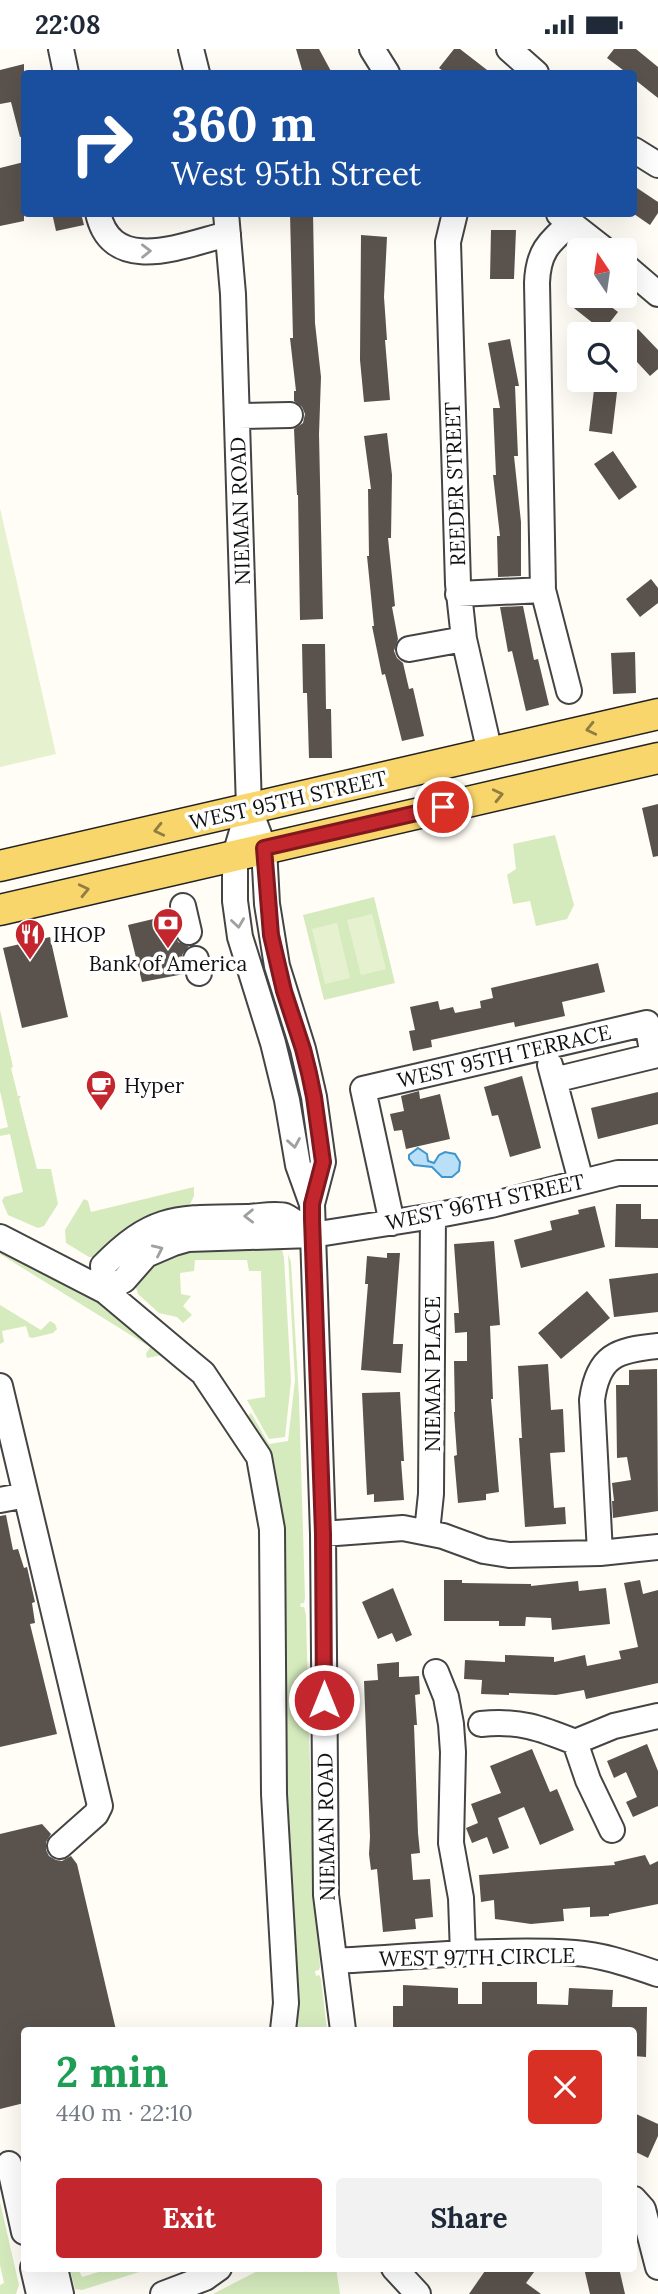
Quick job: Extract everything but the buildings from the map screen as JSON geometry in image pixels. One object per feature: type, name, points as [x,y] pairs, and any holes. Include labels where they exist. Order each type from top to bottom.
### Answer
[{"type":"main road","name":"WEST 95TH STREET","points":[[0,866],[658,714]]},
{"type":"main road","name":"WEST 95TH STREET","points":[[0,910],[658,758]]},
{"type":"street","points":[[61,49],[65,70]]},
{"type":"street","points":[[191,49],[196,70]]},
{"type":"street","points":[[372,49],[385,70]]},
{"type":"street","points":[[509,49],[533,70]]},
{"type":"street","points":[[637,152],[658,165]]},
{"type":"street","points":[[99,217],[105,232],[115,242],[126,250],[146,253],[227,224]]},
{"type":"street","name":"REEDER STREET","points":[[454,217],[449,242],[458,594],[464,639],[490,753]]},
{"type":"street","points":[[569,691],[543,590],[538,264],[565,218],[590,238]]},
{"type":"street","name":"NIEMAN ROAD","points":[[227,224],[233,294],[249,808],[235,855],[235,901],[240,937],[273,1043],[287,1100],[298,1165],[312,1204]]},
{"type":"street","points":[[637,276],[658,294]]},
{"type":"street","points":[[237,417],[290,415]]},
{"type":"street","points":[[458,594],[543,590]]},
{"type":"street","points":[[409,649],[464,639]]},
{"type":"street","name":"NIEMAN ROAD","points":[[249,808],[264,848],[271,935],[314,1097],[323,1162],[312,1204],[312,1235],[323,1534],[326,1895],[343,2027]]},
{"type":"street","points":[[183,906],[189,932]]},
{"type":"street","name":"WEST 95TH TERRACE","points":[[392,1223],[363,1089],[647,1023],[653,1056],[554,1080]]},
{"type":"street","points":[[546,1047],[581,1181]]},
{"type":"street","name":"WEST 96TH STREET","points":[[105,1291],[124,1280],[146,1255],[188,1239],[312,1235],[491,1205],[618,1173],[658,1173]]},
{"type":"street","name":"NIEMAN PLACE","points":[[427,1532],[431,1494],[433,1216]]},
{"type":"street","points":[[0,1237],[105,1291],[203,1373],[259,1457],[272,1529],[274,1794],[286,2003],[284,2027]]},
{"type":"street","points":[[600,1553],[592,1400],[595,1379],[605,1362],[625,1350],[658,1346]]},
{"type":"street","points":[[0,1386],[100,1806],[96,1814],[60,1846]]},
{"type":"street","points":[[0,1500],[26,1495]]},
{"type":"street","points":[[323,1534],[403,1528],[427,1532],[484,1551],[509,1555],[600,1553],[658,1546]]},
{"type":"street","points":[[436,1672],[446,1697],[451,1724],[452,1843],[461,1898],[463,1954]]},
{"type":"street","points":[[481,1724],[525,1724],[575,1742],[614,1726],[658,1716]]},
{"type":"street","points":[[575,1742],[588,1780],[612,1830]]},
{"type":"street","name":"WEST 97TH CIRCLE","points":[[335,1961],[463,1954],[576,1953],[609,1958],[658,1974]]},
{"type":"street","points":[[11,2164],[21,2216]]},
{"type":"street","points":[[637,2202],[643,2209],[658,2267]]},
{"type":"street","points":[[34,2272],[39,2294]]},
{"type":"street","points":[[56,2272],[61,2294]]},
{"type":"street","points":[[163,2294],[205,2278],[213,2272]]},
{"type":"street","points":[[398,2272],[418,2294]]},
{"type":"green space","points":[[0,508],[56,754],[0,767]]},
{"type":"green space","points":[[555,835],[574,905],[567,919],[536,926],[530,901],[513,904],[507,875],[516,869],[513,844]]},
{"type":"green space","points":[[374,897],[395,983],[324,1000],[303,915]]},
{"type":"green space","points":[[372,914],[386,969],[361,975],[347,920]]},
{"type":"green space","points":[[337,923],[350,978],[325,984],[312,929]]},
{"type":"green space","points":[[0,1010],[13,1067],[11,1068],[18,1096],[21,1096],[19,1099],[37,1169],[51,1169],[58,1204],[44,1226],[38,1228],[8,1215],[2,1201],[4,1197],[23,1192],[10,1134],[0,1136],[0,1129],[8,1127],[0,1091]]},
{"type":"green space","points":[[194,1187],[190,1204],[96,1257],[89,1257],[66,1243],[65,1230],[84,1199],[88,1201],[91,1212]]},
{"type":"green space","points":[[0,1247],[82,1291],[141,1331],[162,1355],[147,1358],[150,1347],[0,1254]]},
{"type":"green space","points":[[279,1247],[284,1258],[291,1381],[285,1437],[269,1439],[247,1400],[265,1397],[261,1271],[249,1271],[247,1260],[195,1260],[194,1271],[180,1273],[181,1294],[191,1296],[183,1306],[192,1315],[183,1323],[177,1317],[159,1313],[138,1294],[135,1284],[139,1273],[174,1252]]},
{"type":"green space","points":[[288,1254],[291,1262],[299,1398],[305,1598],[304,1603],[300,1604],[306,1615],[312,1840],[320,1967],[315,1971],[316,1976],[319,1975],[321,1979],[327,2027],[293,2027],[265,1452],[248,1416],[251,1413],[269,1444],[288,1441],[295,1380]]},
{"type":"green space","points":[[0,1305],[41,1330],[50,1321],[57,1329],[53,1333],[32,1338],[29,1337],[26,1326],[2,1331],[4,1342],[0,1344]]},
{"type":"green space","points":[[0,2202],[19,2285],[16,2294],[0,2294],[0,2285],[4,2283],[0,2265]]},
{"type":"green space","points":[[71,2272],[80,2272],[82,2277],[99,2272],[139,2272],[82,2290],[75,2289]]},
{"type":"green space","points":[[255,2272],[337,2272],[340,2294],[213,2294]]},
{"type":"water","points":[[418,1148],[427,1154],[428,1161],[434,1163],[439,1155],[445,1152],[455,1154],[460,1162],[459,1171],[452,1177],[442,1177],[432,1167],[414,1165],[409,1155]]},
{"type":"place","name":"Bank of America","points":[[168,950]]},
{"type":"place","name":"IHOP","points":[[30,961]]},
{"type":"place","name":"Hyper","points":[[101,1112]]},
{"type":"route","points":[[324,1700],[323,1534],[312,1219],[312,1204],[323,1162],[309,1073],[277,967],[267,904],[264,848],[443,807]]}]
